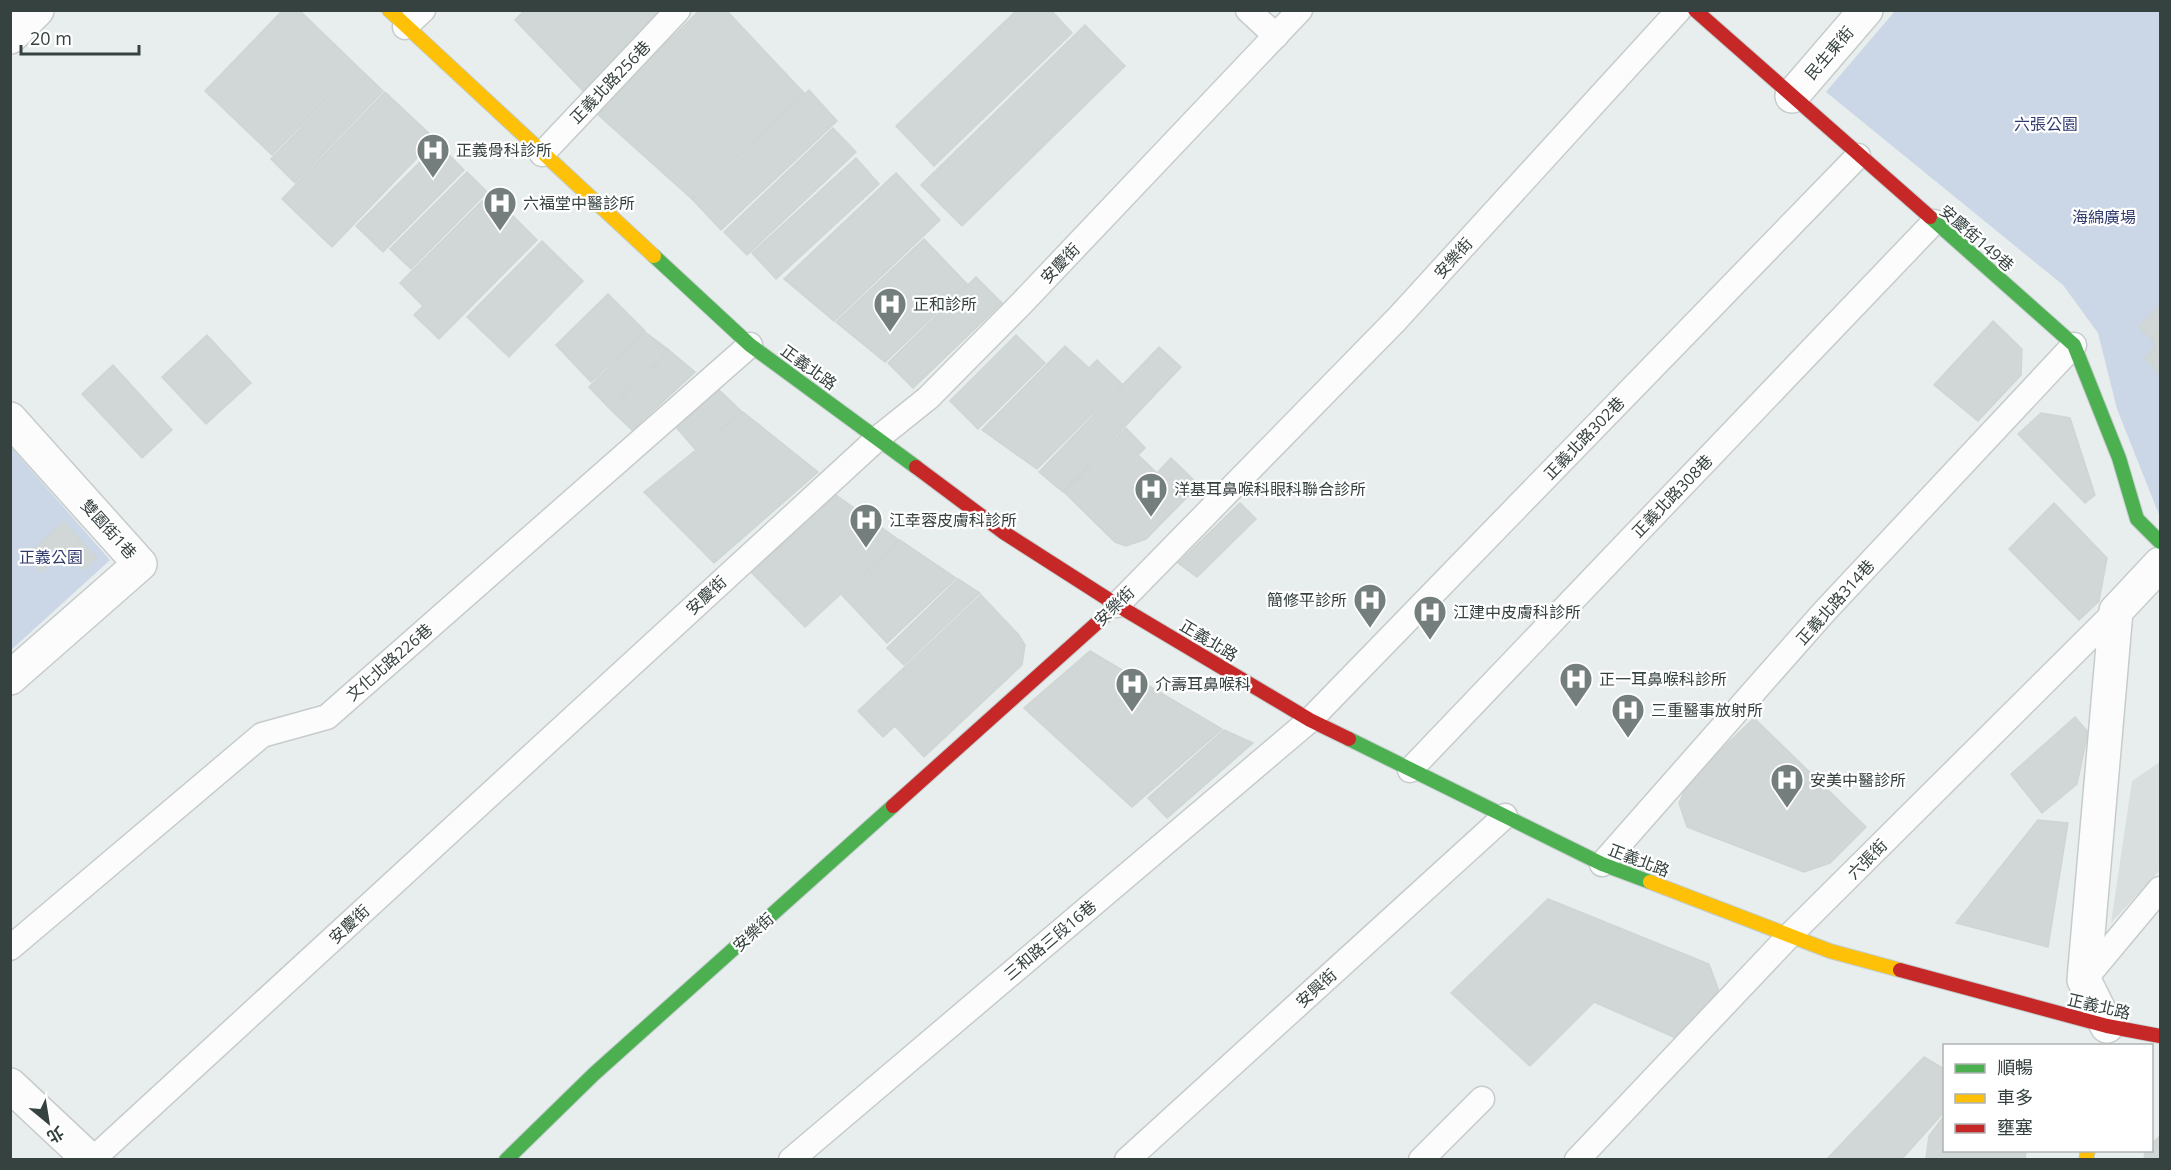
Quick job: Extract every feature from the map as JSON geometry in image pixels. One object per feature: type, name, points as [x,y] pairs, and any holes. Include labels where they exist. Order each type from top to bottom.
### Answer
[{"type":"street","points":[[10,37],[37,10]]},
{"type":"street","name":"安慶街149巷","points":[[1695,10],[2074,345],[2119,458],[2137,519],[2160,542]]},
{"type":"street","name":"民生東街","points":[[1792,96],[1866,10]]},
{"type":"street","name":"正義北路","points":[[397,19],[750,345],[1003,532],[1117,605],[1310,720],[1602,864],[1830,951],[2107,1031],[2160,1036]]},
{"type":"street","name":"雙園街1巷","points":[[10,419],[140,564],[10,678]]},
{"type":"street","name":"六張街","points":[[2116,611],[2160,564]]},
{"type":"street","name":"安樂街","points":[[506,1160],[594,1074],[1117,605]]},
{"type":"street","points":[[2107,1031],[2084,980],[2116,611]]},
{"type":"street","points":[[10,1085],[91,1160]]},
{"type":"lane","points":[[397,19],[423,10]]},
{"type":"lane","name":"正義北路256巷","points":[[542,154],[678,10]]},
{"type":"lane","points":[[1248,10],[1276,36]]},
{"type":"lane","name":"安慶街","points":[[91,1160],[878,438],[928,398],[1022,304],[1300,10]]},
{"type":"lane","name":"安樂街","points":[[1117,605],[1397,319],[1679,10]]},
{"type":"lane","name":"正義北路302巷","points":[[1310,720],[1858,156]]},
{"type":"lane","name":"正義北路308巷","points":[[1410,770],[1934,222]]},
{"type":"lane","name":"文化北路226巷","points":[[10,948],[262,735],[327,717],[750,345]]},
{"type":"lane","name":"正義北路314巷","points":[[1602,864],[1824,612],[2074,345]]},
{"type":"lane","name":"六張街","points":[[1578,1160],[1790,935],[2116,611]]},
{"type":"lane","name":"三和路三段16巷","points":[[791,1160],[1310,720]]},
{"type":"lane","name":"安興街","points":[[1127,1160],[1505,816]]},
{"type":"lane","points":[[2084,980],[2160,889]]},
{"type":"lane","points":[[1421,1160],[1482,1099]]},
{"type":"green space","name":"六張公園","points":[[1895,11],[2160,11],[2160,517],[2117,409],[2098,333],[2063,285],[1826,92]]},
{"type":"green space","name":"正義公園","points":[[10,446],[110,560],[11,650],[10,650]]},
{"type":"shaded area","points":[[2160,762],[2160,870],[2111,923],[2132,781]]},
{"type":"building","points":[[283,10],[299,10],[358,67],[272,155],[205,91]]},
{"type":"building","points":[[525,10],[670,10],[583,91],[515,20]]},
{"type":"building","points":[[700,10],[726,10],[804,93],[692,199],[595,112]]},
{"type":"building","points":[[1017,10],[1051,10],[1072,33],[934,166],[896,126]]},
{"type":"building","points":[[1085,25],[1125,66],[962,226],[921,185]]},
{"type":"building","points":[[359,68],[383,91],[295,183],[271,159]]},
{"type":"building","points":[[809,90],[837,121],[721,230],[692,199]]},
{"type":"building","points":[[385,92],[435,139],[332,247],[282,199]]},
{"type":"building","points":[[833,128],[856,152],[747,255],[724,232]]},
{"type":"building","points":[[438,144],[464,170],[383,252],[356,226]]},
{"type":"building","points":[[856,158],[879,184],[776,279],[752,253]]},
{"type":"building","points":[[467,172],[487,192],[411,269],[390,249]]},
{"type":"building","points":[[896,173],[940,220],[834,321],[784,279]]},
{"type":"building","points":[[490,193],[537,240],[439,339],[414,315],[423,306],[400,283]]},
{"type":"building","points":[[924,239],[967,284],[885,362],[836,322]]},
{"type":"building","points":[[542,241],[583,281],[509,357],[467,317]]},
{"type":"building","points":[[976,277],[1002,303],[913,388],[888,363]]},
{"type":"building","points":[[608,294],[645,331],[591,382],[556,345]]},
{"type":"building","points":[[2160,306],[2160,374],[2145,358],[2156,345],[2139,326]]},
{"type":"building","points":[[1993,321],[2022,349],[2021,375],[1978,421],[1934,385]]},
{"type":"building","points":[[645,332],[669,350],[609,408],[589,387]]},
{"type":"building","points":[[207,335],[251,383],[206,424],[162,377]]},
{"type":"building","points":[[1016,335],[1045,363],[978,429],[950,401]]},
{"type":"building","points":[[1065,346],[1089,368],[1097,360],[1122,384],[1037,469],[982,430]]},
{"type":"building","points":[[1159,347],[1181,367],[1063,492],[1039,472]]},
{"type":"building","points":[[670,351],[695,372],[632,430],[610,409]]},
{"type":"building","points":[[113,365],[172,430],[142,458],[82,394]]},
{"type":"building","points":[[719,390],[742,412],[695,449],[676,427]]},
{"type":"building","points":[[743,412],[818,472],[714,563],[644,492]]},
{"type":"building","points":[[2041,413],[2070,418],[2095,495],[2085,503],[2018,434]]},
{"type":"building","points":[[1126,428],[1145,448],[1138,455],[1157,473],[1171,458],[1199,485],[1146,539],[1126,546],[1115,542],[1064,492]]},
{"type":"building","points":[[836,495],[899,540],[805,627],[751,572]]},
{"type":"building","points":[[1240,503],[1256,519],[1197,577],[1178,563]]},
{"type":"building","points":[[2054,503],[2107,558],[2099,601],[2079,620],[2009,549]]},
{"type":"building","points":[[64,522],[96,558],[83,570],[66,550],[41,572],[27,555]]},
{"type":"building","points":[[900,540],[956,578],[887,643],[842,595]]},
{"type":"building","points":[[958,579],[980,593],[904,665],[887,648]]},
{"type":"building","points":[[981,595],[1018,634],[1025,645],[1022,665],[924,757],[895,726],[883,737],[858,711]]},
{"type":"building","points":[[1090,651],[1222,729],[1132,807],[1024,708]]},
{"type":"building","points":[[2075,717],[2088,732],[2077,784],[2042,813],[2011,774]]},
{"type":"building","points":[[1754,718],[1866,827],[1830,863],[1804,872],[1687,827],[1679,803],[1689,781]]},
{"type":"building","points":[[1224,730],[1253,743],[1167,818],[1148,798]]},
{"type":"building","points":[[2038,820],[2068,823],[2048,947],[1956,923]]},
{"type":"building","points":[[1548,899],[1709,964],[1720,994],[1676,1038],[1594,1002],[1530,1066],[1451,993]]},
{"type":"building","points":[[1924,1057],[1943,1068],[1943,1113],[1901,1160],[1826,1160]]},
{"type":"building","points":[[1943,1117],[1943,1152],[2026,1152],[2025,1160],[1912,1160],[1926,1159],[1929,1136]]},
{"type":"building","points":[[2160,1136],[2160,1160],[2144,1160],[2145,1152],[2153,1152],[2153,1142]]},
{"type":"traffic: fast","points":[[1930,217],[2074,345],[2119,458],[2137,519],[2160,542]]},
{"type":"traffic: fast","points":[[654,256],[750,345],[916,467]]},
{"type":"traffic: fast","points":[[1349,739],[1602,864],[1650,882]]},
{"type":"traffic: fast","points":[[506,1160],[594,1074],[893,806]]},
{"type":"traffic: slow","points":[[389,10],[654,256]]},
{"type":"traffic: slow","points":[[1650,882],[1830,951],[1900,970]]},
{"type":"traffic: slow","points":[[2086,1160],[2088,1152]]},
{"type":"traffic: jam","points":[[1695,10],[1930,217]]},
{"type":"traffic: jam","points":[[916,467],[1003,532],[1117,605],[1310,720],[1349,739]]},
{"type":"traffic: jam","points":[[893,806],[1117,605]]},
{"type":"traffic: jam","points":[[1900,970],[2107,1026],[2160,1036]]},
{"type":"place","name":"正義骨科診所","points":[[433,179]]},
{"type":"place","name":"六福堂中醫診所","points":[[500,232]]},
{"type":"place","name":"正和診所","points":[[890,333]]},
{"type":"place","name":"洋基耳鼻喉科眼科聯合診所","points":[[1151,518]]},
{"type":"place","name":"江幸蓉皮膚科診所","points":[[866,549]]},
{"type":"place","name":"簡修平診所","points":[[1370,629]]},
{"type":"place","name":"江建中皮膚科診所","points":[[1430,641]]},
{"type":"place","name":"正一耳鼻喉科診所","points":[[1576,708]]},
{"type":"place","name":"介壽耳鼻喉科","points":[[1132,713]]},
{"type":"place","name":"三重醫事放射所","points":[[1628,739]]},
{"type":"place","name":"安美中醫診所","points":[[1787,809]]},
{"type":"park label","name":"海綿廣場","points":[[2104,217]]}]
